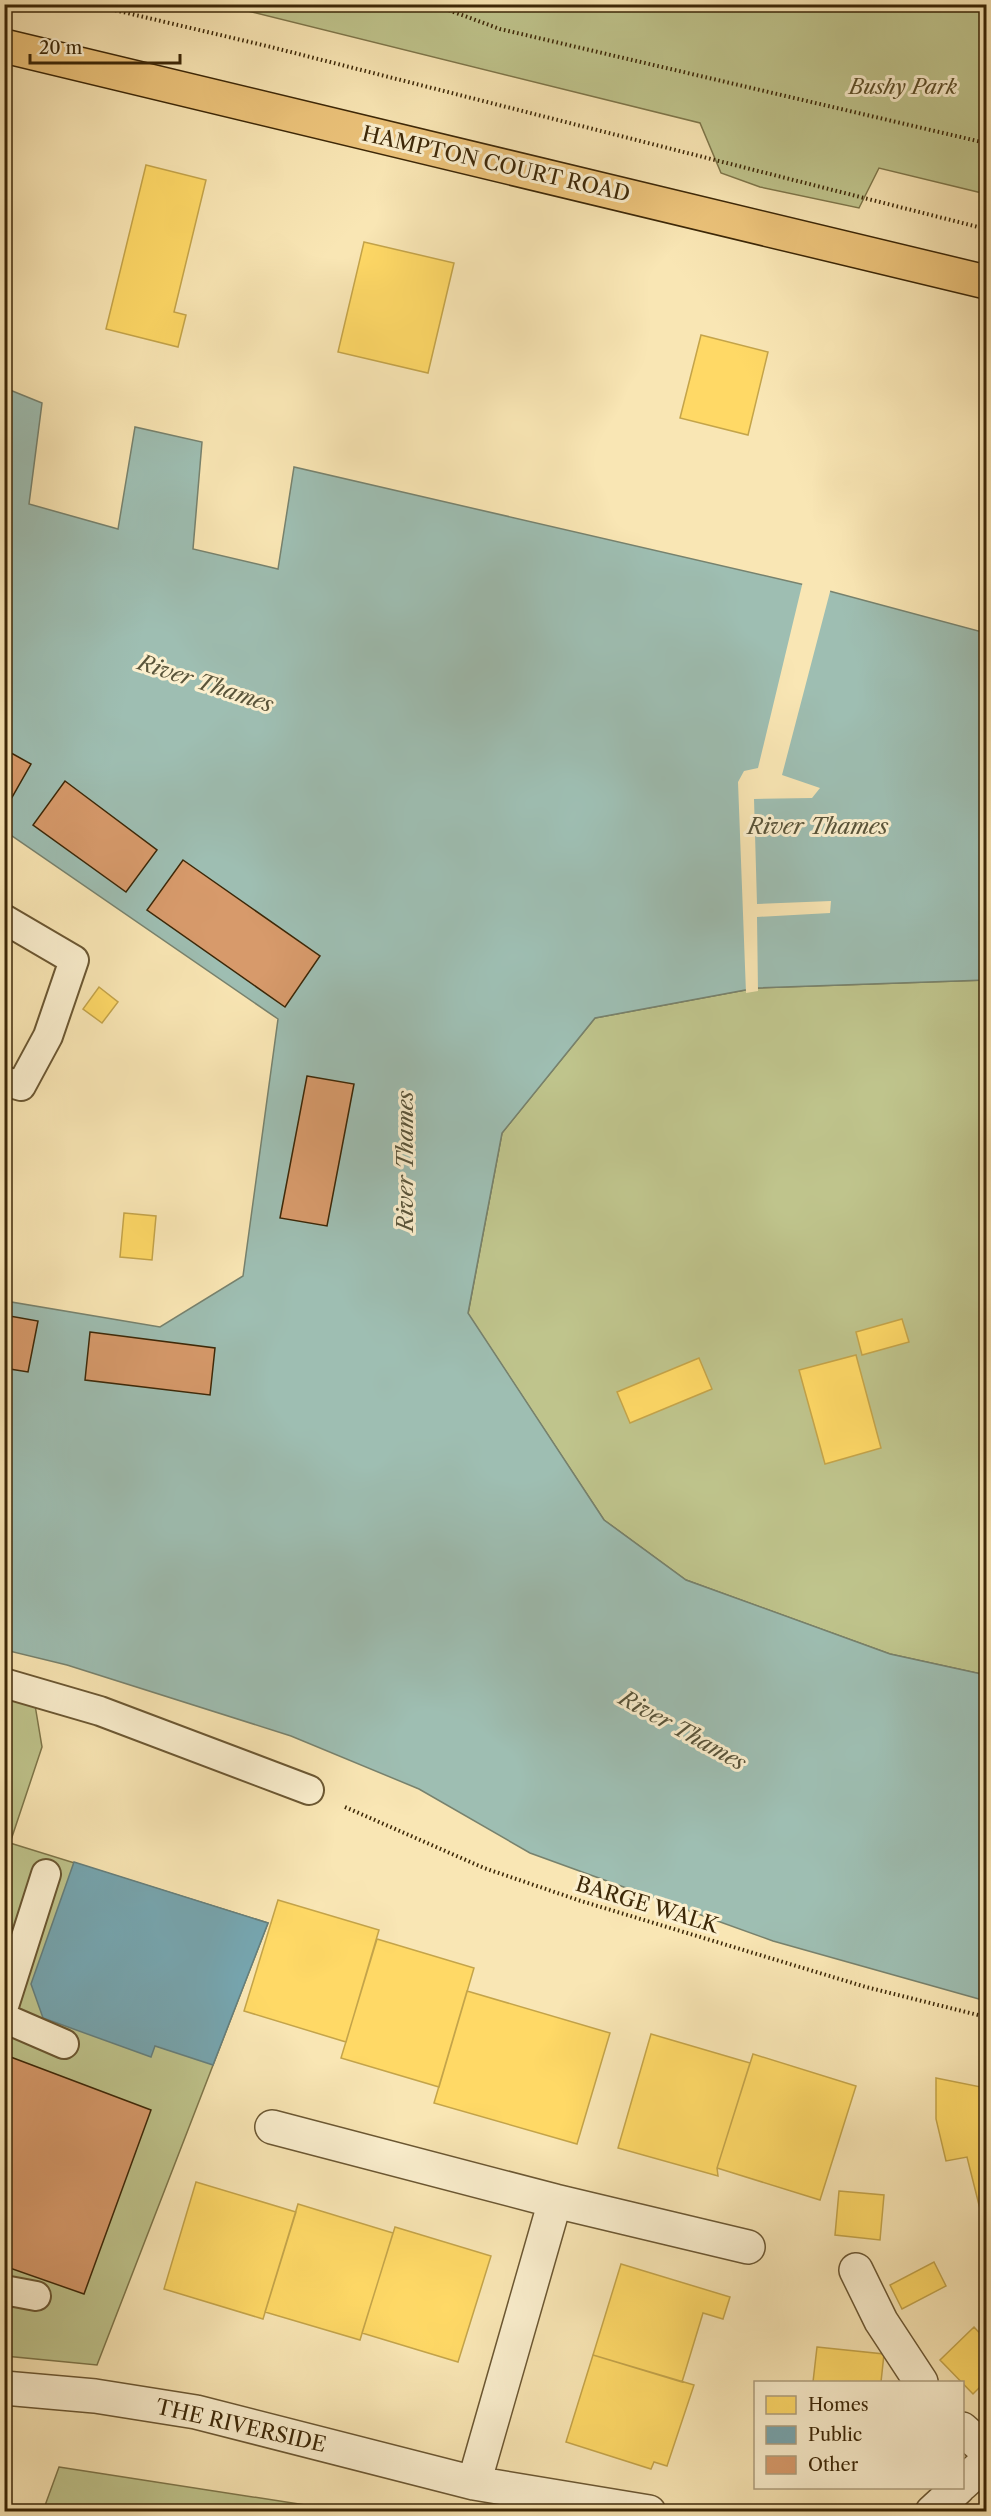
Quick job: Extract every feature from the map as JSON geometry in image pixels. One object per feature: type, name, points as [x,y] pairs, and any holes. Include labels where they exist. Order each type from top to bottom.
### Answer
[{"type":"highway","name":"HAMPTON COURT ROAD","points":[[4,46],[987,282]]},
{"type":"street","points":[[273,2127],[555,2201],[748,2247]]},
{"type":"street","points":[[474,2483],[555,2201]]},
{"type":"street","points":[[856,2270],[881,2321],[920,2381]]},
{"type":"street","name":"THE RIVERSIDE","points":[[4,2388],[96,2396],[196,2412],[474,2483],[650,2511]]},
{"type":"street","points":[[964,2430],[987,2450]]},
{"type":"street","points":[[964,2483],[987,2462]]},
{"type":"street","points":[[932,2511],[956,2489]]},
{"type":"lane","points":[[4,919],[74,960],[48,1036],[21,1086],[4,1081]]},
{"type":"lane","points":[[4,1683],[100,1711],[309,1790]]},
{"type":"lane","points":[[4,2006],[45,1874]]},
{"type":"lane","points":[[4,2018],[64,2044]]},
{"type":"lane","points":[[4,2289],[36,2296]]},
{"type":"path","points":[[89,4],[271,47],[987,229]]},
{"type":"path","points":[[432,4],[501,29],[987,143]]},
{"type":"path","name":"BARGE WALK","points":[[309,1790],[484,1868],[581,1901],[866,1987],[987,2017]]},
{"type":"green space","name":"Bushy Park","points":[[224,5],[986,5],[986,194],[879,168],[859,208],[760,187],[721,173],[700,123]]},
{"type":"green space","points":[[986,980],[986,1675],[890,1654],[686,1580],[604,1520],[468,1314],[502,1133],[595,1018],[756,988]]},
{"type":"green space","points":[[4,1697],[35,1705],[42,1747],[10,1843],[268,1923],[97,2365],[5,2356]]},
{"type":"green space","points":[[59,2467],[344,2511],[43,2511]]},
{"type":"water","name":"River Thames","points":[[5,388],[42,403],[29,504],[118,529],[135,427],[202,442],[193,549],[278,569],[294,467],[818,588],[986,633],[986,980],[756,988],[595,1018],[502,1133],[468,1313],[604,1520],[686,1580],[890,1654],[986,1675],[986,2001],[773,1941],[530,1853],[419,1789],[291,1736],[67,1665],[5,1650],[5,1301],[160,1327],[243,1276],[278,1019],[5,831]]},
{"type":"pier","points":[[803,581],[831,588],[782,775],[820,788],[812,798],[754,799],[757,904],[831,901],[830,913],[757,917],[758,991],[746,993],[738,782],[744,771],[758,768]]},
{"type":"building: Homes","points":[[146,165],[206,180],[174,312],[186,315],[178,347],[106,329]]},
{"type":"building: Homes","points":[[364,242],[454,263],[428,373],[338,352]]},
{"type":"building: Homes","points":[[701,335],[768,352],[748,435],[680,418]]},
{"type":"building: Homes","points":[[99,987],[118,1002],[102,1023],[83,1009]]},
{"type":"building: Homes","points":[[124,1213],[156,1216],[152,1260],[120,1257]]},
{"type":"building: Homes","points":[[902,1319],[909,1342],[862,1355],[856,1332]]},
{"type":"building: Homes","points":[[856,1355],[881,1448],[825,1464],[799,1370]]},
{"type":"building: Homes","points":[[699,1358],[712,1389],[630,1423],[617,1392]]},
{"type":"building: Homes","points":[[278,1900],[379,1930],[346,2042],[244,2011]]},
{"type":"building: Homes","points":[[377,1939],[474,1968],[439,2087],[341,2058]]},
{"type":"building: Homes","points":[[467,1991],[610,2033],[577,2144],[434,2103]]},
{"type":"building: Homes","points":[[651,2034],[750,2063],[717,2168],[718,2176],[618,2148]]},
{"type":"building: Homes","points":[[753,2054],[856,2086],[820,2200],[717,2168]]},
{"type":"building: Homes","points":[[936,2078],[986,2088],[986,2221],[980,2209],[967,2157],[946,2161],[936,2119]]},
{"type":"building: Homes","points":[[196,2182],[296,2212],[263,2319],[164,2289]]},
{"type":"building: Homes","points":[[839,2191],[884,2195],[880,2240],[835,2235]]},
{"type":"building: Homes","points":[[298,2204],[393,2233],[360,2340],[265,2312]]},
{"type":"building: Homes","points":[[395,2227],[491,2256],[458,2362],[362,2333]]},
{"type":"building: Homes","points":[[934,2262],[946,2286],[902,2309],[890,2285]]},
{"type":"building: Homes","points":[[621,2264],[730,2297],[723,2319],[703,2313],[682,2382],[593,2355]]},
{"type":"building: Homes","points":[[974,2327],[986,2340],[986,2381],[973,2394],[964,2385],[964,2381],[960,2381],[940,2360]]},
{"type":"building: Homes","points":[[817,2347],[884,2354],[881,2381],[813,2381]]},
{"type":"building: Homes","points":[[593,2355],[694,2385],[667,2466],[654,2462],[651,2469],[566,2442]]},
{"type":"building: Public","points":[[74,1862],[268,1923],[213,2065],[155,2046],[151,2057],[43,2018],[31,1984]]},
{"type":"building: Other","points":[[4,749],[31,764],[7,806],[4,805]]},
{"type":"building: Other","points":[[65,781],[157,850],[126,892],[33,825]]},
{"type":"building: Other","points":[[183,860],[320,956],[285,1007],[147,910]]},
{"type":"building: Other","points":[[307,1076],[354,1084],[327,1226],[280,1218]]},
{"type":"building: Other","points":[[4,1315],[38,1321],[28,1372],[4,1368]]},
{"type":"building: Other","points":[[90,1332],[215,1348],[210,1395],[85,1380]]},
{"type":"building: Other","points":[[8,2056],[151,2110],[84,2294],[4,2266],[4,2065]]}]
